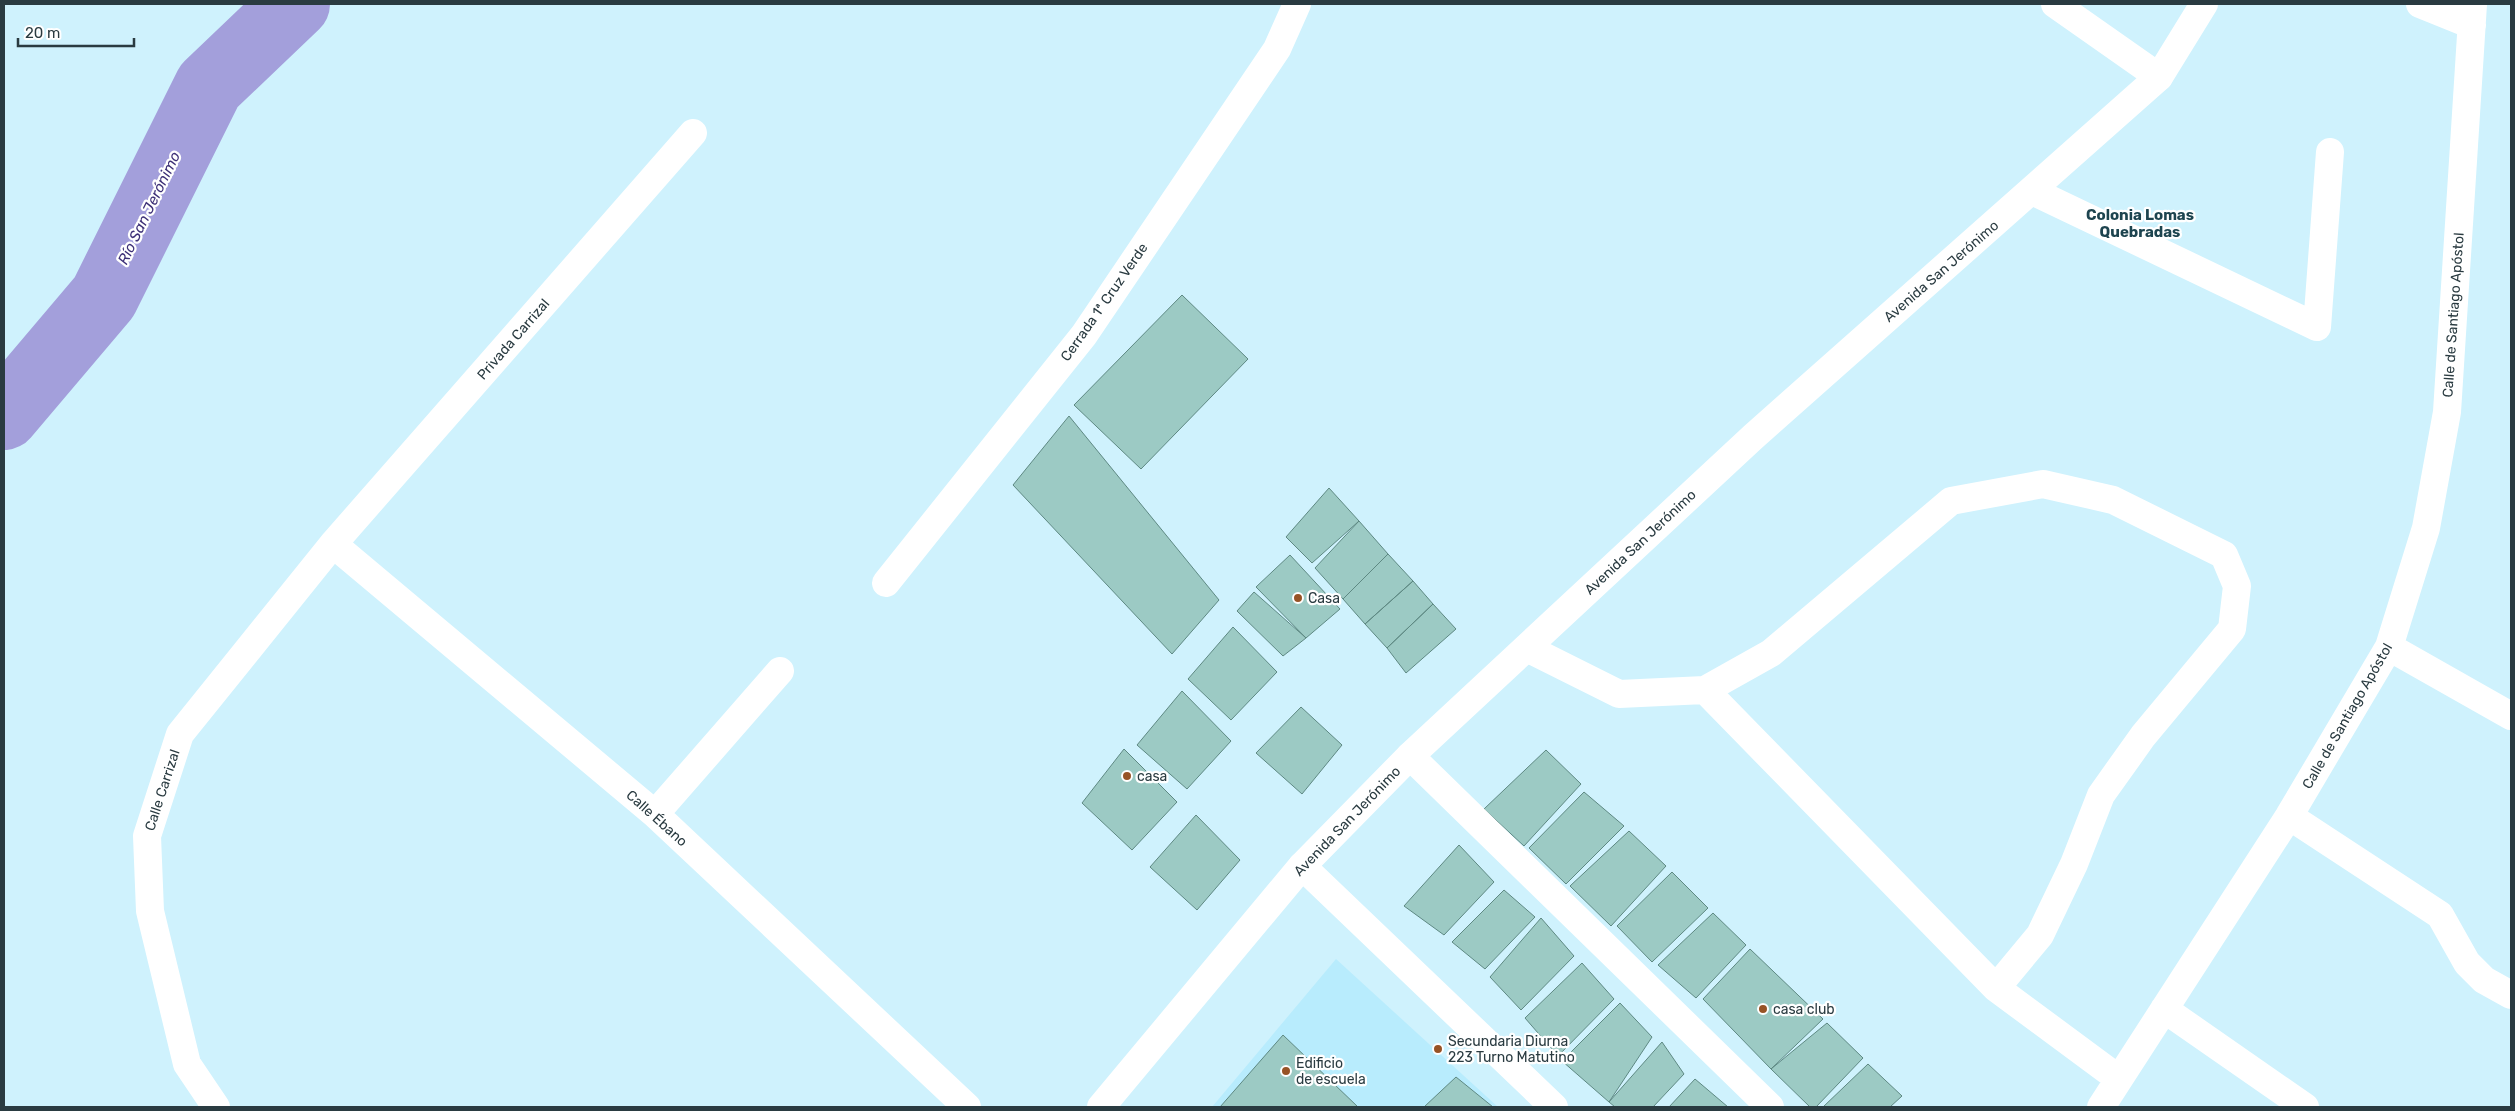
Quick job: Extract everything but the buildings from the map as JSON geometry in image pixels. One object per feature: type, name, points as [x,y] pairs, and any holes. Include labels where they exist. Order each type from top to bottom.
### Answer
[{"type":"street","name":"Cerrada 1ª Cruz Verde","points":[[886,584],[1084,335],[1277,49],[1297,4]]},
{"type":"street","points":[[2055,4],[2159,77]]},
{"type":"street","name":"Avenida San Jerónimo","points":[[1101,1107],[1302,866],[1410,756],[1753,437],[2159,77],[2204,4]]},
{"type":"street","points":[[2420,4],[2473,14]]},
{"type":"street","name":"Calle de Santiago Apóstol","points":[[2101,1107],[2289,816],[2389,647],[2426,528],[2447,412],[2473,14]]},
{"type":"street","name":"Privada Carrizal","points":[[333,544],[693,133]]},
{"type":"street","points":[[2032,191],[2317,327],[2330,152]]},
{"type":"street","points":[[1527,648],[1620,694],[1705,690],[1771,654],[1951,501],[2043,484],[2113,500],[2224,556],[2238,586],[2232,629],[2143,736],[2101,795],[2074,864],[2040,935],[1996,988]]},
{"type":"street","name":"Calle Ébano","points":[[333,544],[655,814],[967,1107]]},
{"type":"street","name":"Calle Carrizal","points":[[216,1107],[187,1064],[150,912],[146,836],[180,734],[333,544]]},
{"type":"street","points":[[2389,647],[2511,716]]},
{"type":"street","points":[[655,814],[780,671]]},
{"type":"street","points":[[1705,690],[1996,988],[2119,1079]]},
{"type":"street","points":[[1410,756],[1770,1107]]},
{"type":"street","points":[[2289,816],[2440,914],[2467,963],[2484,980],[2511,994]]},
{"type":"street","points":[[1302,866],[1554,1107]]},
{"type":"street","points":[[2164,1008],[2305,1107]]},
{"type":"shaded area","points":[[1336,959],[1498,1107],[1212,1107]]},
{"type":"waterway","name":"Río San Jerónimo","points":[[4,415],[104,297],[209,86],[295,4]]},
{"type":"place","name":"Casa","points":[[1298,598]]},
{"type":"place","name":"casa","points":[[1127,776]]},
{"type":"place","name":"casa club","points":[[1763,1009]]},
{"type":"place","name":"Secundaria Diurna 223 Turno Matutino","points":[[1438,1049]]},
{"type":"place","name":"Edificio de escuela","points":[[1286,1071]]},
{"type":"district","name":"Colonia Lomas Quebradas","points":[[2140,224]]}]
